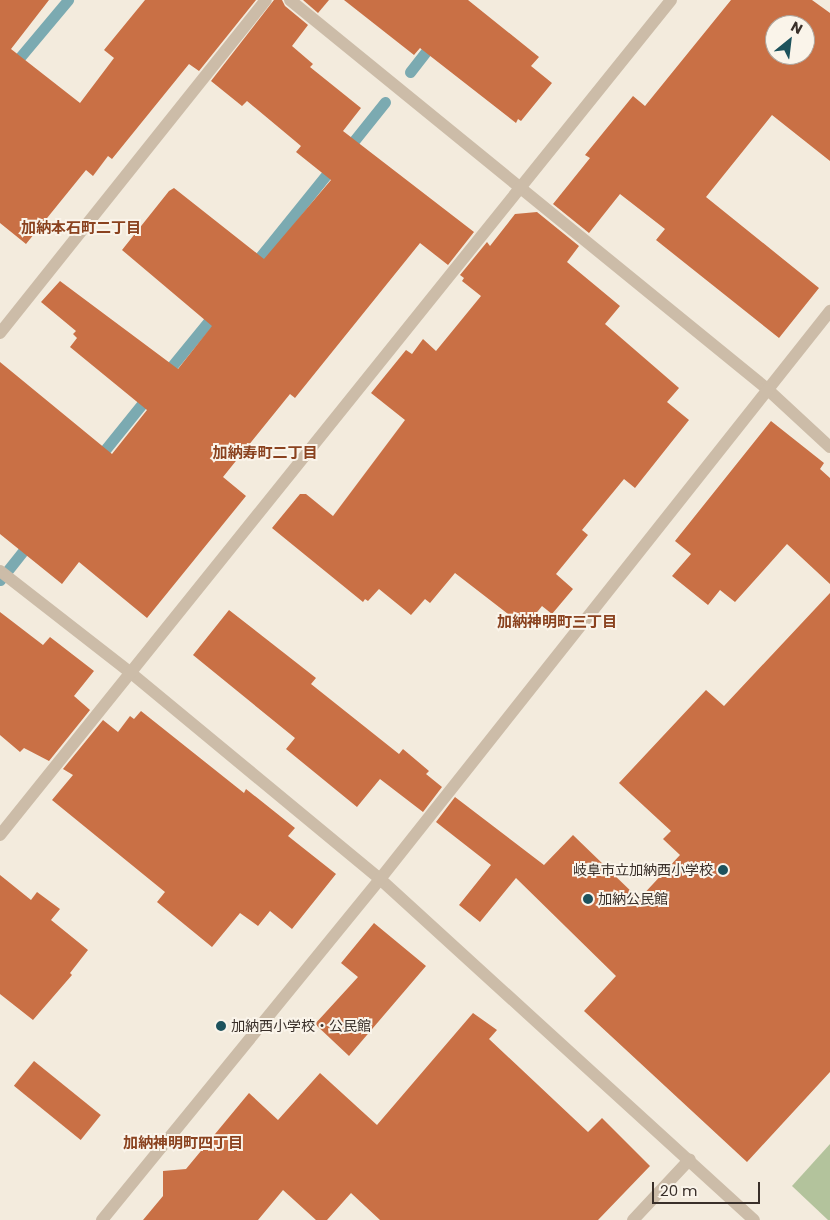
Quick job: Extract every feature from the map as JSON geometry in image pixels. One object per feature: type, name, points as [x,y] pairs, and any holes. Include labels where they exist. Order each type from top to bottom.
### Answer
[{"type":"street","points":[[0,333],[266,0]]},
{"type":"street","points":[[290,0],[766,388],[830,447]]},
{"type":"street","points":[[0,835],[671,0]]},
{"type":"street","points":[[102,1220],[380,879],[766,388],[830,311]]},
{"type":"street","points":[[0,570],[131,673],[380,879],[690,1159],[754,1220]]},
{"type":"street","points":[[633,1220],[690,1159]]},
{"type":"green space","points":[[830,1144],[830,1220],[828,1220],[792,1186]]},
{"type":"building","points":[[0,0],[49,0],[11,49],[80,103],[114,58],[104,50],[145,0],[256,0],[199,71],[189,64],[112,159],[108,156],[93,176],[86,170],[26,244],[0,223]]},
{"type":"building","points":[[274,0],[282,0],[285,6],[308,25],[292,46],[313,64],[310,67],[361,108],[343,131],[474,232],[448,265],[420,243],[295,398],[290,394],[223,477],[246,496],[147,618],[79,562],[62,584],[0,534],[0,362],[112,454],[147,410],[70,347],[77,338],[73,334],[76,331],[41,302],[60,281],[178,369],[212,326],[122,250],[169,191],[174,188],[264,259],[331,180],[296,152],[301,146],[247,101],[242,106],[211,81]]},
{"type":"building","points":[[303,0],[329,0],[318,13]]},
{"type":"building","points":[[344,0],[468,0],[539,57],[531,66],[552,83],[521,121],[518,119],[516,123],[420,48],[414,55]]},
{"type":"building","points":[[731,0],[812,0],[830,13],[830,161],[772,115],[706,197],[819,288],[779,338],[656,240],[665,229],[620,194],[589,233],[553,204],[590,158],[585,155],[633,96],[645,106]]},
{"type":"building","points":[[537,212],[579,246],[567,262],[620,306],[605,324],[679,388],[667,402],[689,420],[635,488],[624,479],[582,530],[588,535],[556,574],[573,589],[552,614],[542,606],[525,627],[455,573],[430,603],[425,599],[411,615],[379,589],[368,601],[365,599],[363,602],[272,528],[300,494],[306,494],[333,516],[405,420],[371,393],[406,350],[412,354],[423,339],[436,351],[481,296],[462,281],[464,278],[460,275],[487,242],[490,246],[515,214]]},
{"type":"building","points":[[771,421],[824,463],[820,469],[830,478],[830,584],[787,544],[735,602],[720,590],[708,605],[672,576],[691,554],[675,541]]},
{"type":"building","name":"岐阜市立加納西小学校","points":[[830,593],[830,1072],[747,1162],[584,1011],[616,976],[516,878],[480,922],[459,905],[491,865],[436,822],[455,797],[544,865],[573,835],[639,899],[680,855],[663,839],[671,831],[619,783],[706,690],[724,706]]},
{"type":"building","points":[[229,610],[316,678],[311,684],[399,754],[403,749],[429,771],[426,774],[442,787],[423,812],[380,779],[357,807],[286,749],[295,738],[193,655]]},
{"type":"building","points":[[0,612],[43,645],[50,637],[94,671],[74,696],[90,710],[49,761],[24,748],[20,752],[0,735]]},
{"type":"building","points":[[141,711],[244,793],[246,789],[295,828],[288,836],[336,874],[292,929],[270,911],[258,926],[240,913],[212,947],[157,902],[165,892],[52,800],[73,775],[63,769],[103,720],[118,732],[130,716],[134,719]]},
{"type":"building","points":[[0,875],[31,900],[37,892],[60,909],[51,920],[88,950],[70,973],[72,975],[33,1020],[0,994]]},
{"type":"building","points":[[374,923],[426,966],[349,1056],[315,1024],[358,977],[341,963]]},
{"type":"building","points":[[473,1013],[497,1030],[489,1039],[588,1132],[602,1118],[650,1166],[598,1220],[380,1220],[351,1193],[327,1220],[316,1220],[283,1190],[258,1220],[143,1220],[163,1196],[163,1171],[186,1169],[249,1093],[278,1120],[320,1073],[377,1125]]},
{"type":"building","points":[[34,1061],[101,1115],[81,1140],[14,1086]]},
{"type":"waterway","points":[[0,81],[68,0]]},
{"type":"waterway","points":[[410,72],[435,40]]},
{"type":"waterway","points":[[345,152],[385,102]]},
{"type":"waterway","points":[[251,268],[335,164]]},
{"type":"waterway","points":[[163,377],[216,312]]},
{"type":"waterway","points":[[96,461],[150,394]]},
{"type":"waterway","points":[[0,580],[31,541]]},
{"type":"place","name":"岐阜市立加納西小学校","points":[[723,870]]},
{"type":"place","name":"加納公民館","points":[[588,899]]},
{"type":"place","name":"加納西小学校・公民館","points":[[221,1026]]},
{"type":"district","name":"加納本石町二丁目","points":[[81,228]]},
{"type":"district","name":"加納寿町二丁目","points":[[265,453]]},
{"type":"district","name":"加納神明町三丁目","points":[[557,622]]},
{"type":"district","name":"加納神明町四丁目","points":[[183,1143]]}]
